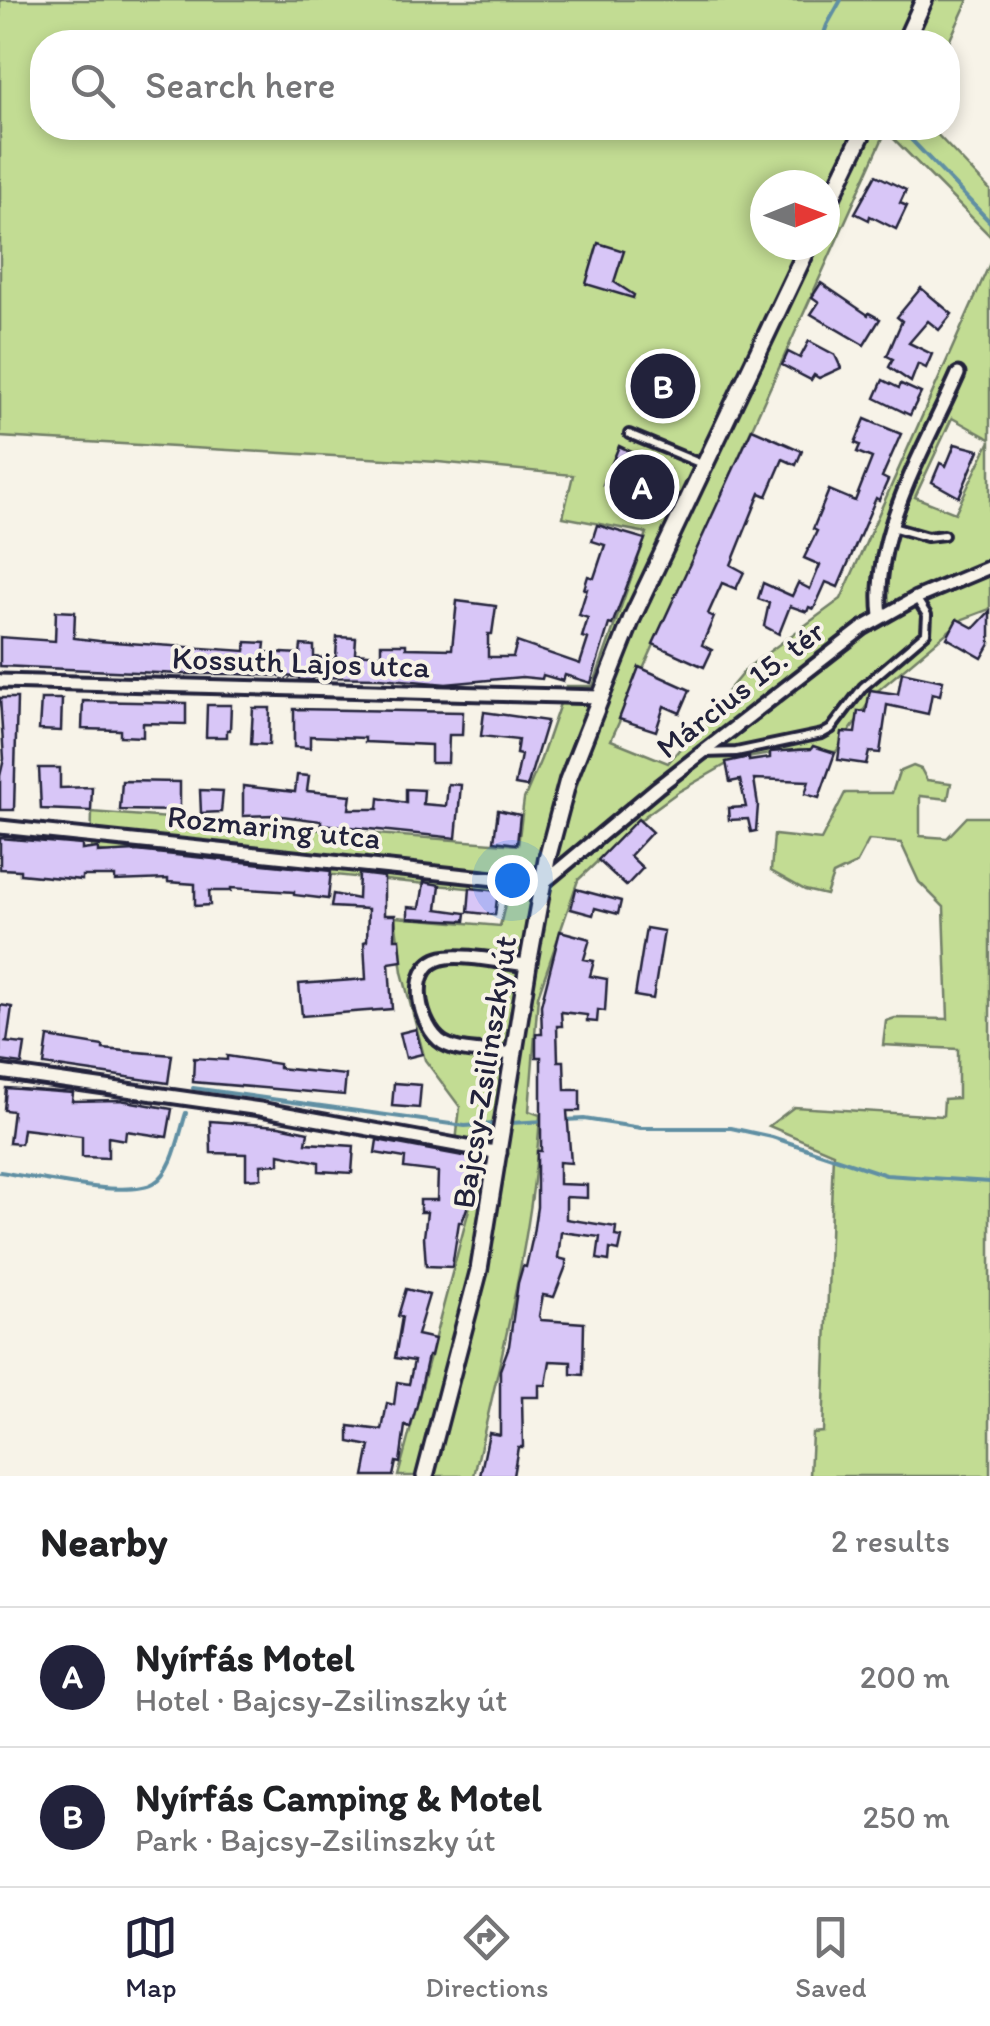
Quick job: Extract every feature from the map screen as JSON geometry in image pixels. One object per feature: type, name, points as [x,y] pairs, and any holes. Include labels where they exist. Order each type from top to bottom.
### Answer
[{"type":"main road","points":[[910,30],[924,0]]},
{"type":"main road","points":[[840,179],[858,140]]},
{"type":"main road","name":"Bajcsy-Zsilinszky út","points":[[425,1476],[479,1270],[542,884],[568,780],[632,618],[802,260]]},
{"type":"street","points":[[880,616],[878,584],[891,527],[958,374]]},
{"type":"street","name":"Március 15. tér","points":[[542,884],[880,616],[990,567]]},
{"type":"street","name":"Kossuth Lajos utca","points":[[0,681],[600,696]]},
{"type":"street","name":"Rozmaring utca","points":[[0,827],[542,884]]},
{"type":"street","points":[[512,1054],[458,1048],[436,1038],[426,1024],[420,981],[428,967],[442,958],[528,966]]},
{"type":"street","points":[[0,1072],[260,1109],[500,1153]]},
{"type":"lane","points":[[630,434],[705,466]]},
{"type":"lane","points":[[891,527],[927,536],[944,535]]},
{"type":"lane","points":[[703,753],[736,752],[831,729],[864,687],[926,632],[928,614],[916,598]]},
{"type":"green space","points":[[0,0],[968,0],[954,30],[30,30],[30,140],[882,140],[840,233],[840,170],[750,170],[750,260],[828,260],[611,740],[668,763],[747,668],[841,599],[990,263],[990,439],[952,418],[915,497],[955,513],[990,441],[990,609],[963,619],[875,693],[836,752],[800,749],[734,760],[645,816],[578,880],[538,996],[529,1111],[540,1115],[531,1206],[474,1476],[398,1476],[483,1157],[455,1151],[460,1107],[425,1060],[402,972],[395,917],[500,926],[508,892],[91,851],[92,812],[518,845],[524,799],[566,686],[593,686],[647,533],[563,517],[573,475],[438,462],[0,437]]},
{"type":"green space","points":[[895,140],[942,140],[990,190],[990,236]]},
{"type":"green space","points":[[913,766],[921,769],[927,780],[951,783],[948,799],[920,796],[920,836],[947,838],[967,817],[990,817],[990,1476],[810,1476],[812,1433],[823,1432],[833,1153],[769,1126],[794,1107],[943,1116],[944,1099],[958,1098],[958,1049],[883,1045],[886,1021],[948,1019],[944,907],[919,882],[901,843],[869,840],[856,864],[833,875],[826,895],[805,890],[771,871],[774,835],[821,840],[845,793],[892,793],[899,772]]},
{"type":"building","points":[[876,175],[906,190],[900,203],[907,206],[896,229],[855,213]]},
{"type":"building","points":[[598,243],[624,251],[614,282],[633,298],[586,284]]},
{"type":"building","points":[[821,283],[880,319],[864,345],[811,314],[819,302],[812,297]]},
{"type":"building","points":[[921,288],[952,314],[939,330],[928,321],[909,343],[932,354],[926,368],[918,364],[911,382],[889,367],[893,359],[887,356],[902,321],[897,317]]},
{"type":"building","points":[[809,341],[835,355],[841,368],[819,378],[814,375],[811,380],[782,365],[788,352],[800,358]]},
{"type":"building","points":[[883,380],[921,393],[910,415],[875,398]]},
{"type":"building","points":[[865,419],[901,434],[882,477],[888,480],[879,500],[876,498],[838,587],[826,582],[814,609],[809,607],[807,612],[790,606],[779,634],[764,626],[769,603],[758,599],[763,583],[792,596],[798,583],[810,589],[820,565],[804,558],[829,490],[855,501],[872,458],[857,452],[860,445],[855,443]]},
{"type":"building","points":[[752,429],[802,451],[796,465],[783,459],[767,496],[760,493],[731,565],[744,572],[736,589],[722,583],[708,614],[714,617],[702,645],[712,650],[704,667],[653,644]]},
{"type":"building","points":[[955,444],[979,450],[959,497],[932,482],[940,463],[946,466]]},
{"type":"building","points":[[619,446],[669,470],[658,495],[618,477],[613,489],[603,485]]},
{"type":"building","points":[[597,525],[645,539],[612,625],[609,624],[591,683],[565,675],[563,681],[543,675],[542,679],[522,677],[446,684],[380,678],[299,680],[236,674],[0,666],[0,637],[55,641],[56,611],[75,612],[74,638],[99,641],[245,651],[246,642],[265,643],[264,652],[300,654],[301,645],[314,646],[314,657],[336,659],[337,637],[356,638],[355,653],[381,655],[381,644],[452,649],[457,601],[496,606],[492,634],[488,634],[488,657],[513,657],[517,642],[580,664],[588,639],[582,637],[588,618],[579,615],[584,589],[588,576],[594,578],[605,545],[592,541]]},
{"type":"building","points":[[990,611],[990,644],[982,658],[947,638],[957,619],[974,628]]},
{"type":"building","points":[[639,667],[690,690],[680,713],[664,706],[656,731],[619,719]]},
{"type":"building","points":[[902,672],[943,681],[940,695],[932,693],[928,714],[887,705],[880,753],[869,752],[866,764],[838,760],[842,732],[855,733],[858,711],[866,712],[870,690],[898,694]]},
{"type":"building","points":[[0,698],[17,698],[14,810],[0,810],[4,759]]},
{"type":"building","points":[[41,699],[62,699],[61,731],[39,730]]},
{"type":"building","points":[[83,701],[186,703],[186,724],[143,723],[143,737],[120,736],[120,730],[82,729]]},
{"type":"building","points":[[207,705],[231,705],[227,737],[206,737]]},
{"type":"building","points":[[253,708],[270,708],[269,745],[251,744]]},
{"type":"building","points":[[294,709],[463,712],[462,735],[449,735],[448,763],[431,763],[431,745],[365,742],[365,738],[310,736],[310,748],[294,747]]},
{"type":"building","points":[[484,712],[547,721],[527,787],[515,785],[521,755],[516,754],[518,740],[481,736]]},
{"type":"building","points":[[813,746],[835,753],[819,798],[805,794],[809,781],[754,779],[756,831],[751,832],[748,819],[729,820],[728,808],[746,807],[740,780],[730,782],[726,762],[770,758],[770,752]]},
{"type":"building","points":[[39,768],[60,768],[60,788],[92,787],[91,811],[41,809]]},
{"type":"building","points":[[297,775],[309,776],[307,791],[351,795],[349,809],[378,809],[379,798],[406,803],[406,789],[424,790],[423,804],[446,806],[448,784],[461,785],[456,838],[321,824],[274,815],[243,816],[243,786],[295,792]]},
{"type":"building","points":[[122,781],[180,782],[180,811],[120,810]]},
{"type":"building","points":[[200,790],[223,791],[221,812],[201,813]]},
{"type":"building","points":[[498,810],[520,815],[517,844],[494,841]]},
{"type":"building","points":[[638,819],[652,832],[630,856],[643,868],[626,886],[598,860]]},
{"type":"building","points":[[0,838],[82,845],[82,850],[98,848],[98,853],[136,851],[331,871],[328,899],[294,892],[231,888],[209,891],[210,905],[195,906],[195,884],[168,879],[115,881],[115,876],[82,876],[82,880],[20,874],[20,870],[0,869]]},
{"type":"building","points":[[359,874],[384,877],[384,915],[395,915],[395,939],[400,939],[402,961],[389,963],[392,1009],[302,1016],[299,984],[366,979],[364,942],[368,909],[331,907],[333,894],[358,899]]},
{"type":"building","points":[[424,882],[440,885],[437,909],[466,913],[465,921],[408,918],[408,907],[420,908]]},
{"type":"building","points":[[470,888],[498,891],[495,915],[468,912]]},
{"type":"building","points":[[576,889],[621,901],[618,914],[595,908],[593,915],[571,909]]},
{"type":"building","points":[[646,928],[664,931],[653,999],[635,996]]},
{"type":"building","points":[[560,931],[590,939],[584,959],[594,961],[590,976],[607,979],[605,1011],[598,1010],[597,1022],[587,1021],[587,1015],[561,1012],[562,1026],[557,1026],[558,1061],[564,1061],[565,1090],[580,1090],[580,1111],[567,1111],[571,1163],[559,1162],[559,1184],[587,1185],[587,1198],[566,1197],[566,1219],[616,1227],[615,1236],[622,1237],[619,1251],[610,1249],[609,1261],[597,1259],[600,1237],[561,1232],[558,1258],[566,1260],[566,1266],[554,1297],[543,1295],[539,1316],[541,1320],[584,1323],[583,1375],[571,1374],[571,1362],[550,1361],[546,1385],[539,1385],[539,1397],[522,1397],[523,1447],[518,1447],[513,1476],[480,1476],[489,1433],[500,1435],[500,1370],[509,1346],[518,1283],[523,1266],[526,1267],[537,1207],[541,1057],[536,1057],[536,1034],[542,1034],[541,1005]]},
{"type":"building","points":[[0,1005],[12,1007],[4,1042],[25,1044],[22,1064],[0,1061]]},
{"type":"building","points":[[416,1029],[422,1054],[406,1058],[400,1033]]},
{"type":"building","points":[[48,1037],[103,1049],[172,1055],[168,1083],[44,1065]]},
{"type":"building","points":[[227,1056],[279,1064],[279,1068],[346,1075],[344,1095],[193,1082],[194,1058],[227,1060]]},
{"type":"building","points":[[394,1083],[421,1085],[419,1108],[392,1106]]},
{"type":"building","points":[[6,1088],[73,1093],[72,1101],[120,1100],[172,1109],[167,1137],[126,1131],[125,1140],[108,1137],[108,1158],[82,1157],[82,1136],[23,1129],[21,1144],[9,1143],[13,1111],[4,1110]]},
{"type":"building","points":[[210,1121],[279,1126],[308,1132],[306,1143],[354,1146],[352,1173],[319,1171],[319,1162],[279,1154],[279,1164],[261,1165],[261,1178],[246,1179],[246,1154],[211,1153]]},
{"type":"building","points":[[377,1140],[479,1159],[471,1197],[459,1222],[452,1267],[426,1266],[427,1212],[420,1212],[420,1200],[437,1200],[438,1172],[404,1168],[405,1158],[375,1153]]},
{"type":"building","points":[[406,1289],[429,1295],[417,1335],[435,1339],[410,1428],[405,1426],[400,1463],[396,1462],[393,1476],[364,1476],[370,1446],[349,1442],[349,1426],[382,1430],[387,1403],[394,1405],[397,1382],[409,1384],[414,1361],[395,1358],[402,1317],[398,1316]]},
{"type":"waterway","points":[[825,30],[841,0]]},
{"type":"waterway","points":[[911,140],[990,222]]},
{"type":"waterway","points":[[193,1088],[465,1126],[495,1124]]},
{"type":"waterway","points":[[0,1172],[80,1185],[142,1187],[154,1183],[166,1170],[186,1113]]},
{"type":"waterway","points":[[565,1120],[641,1128],[731,1128],[772,1137],[886,1175],[990,1182]]},
{"type":"waterway","points":[[510,1123],[545,1121]]},
{"type":"place","name":"Nyírfás Camping & Motel","points":[[663,386]]},
{"type":"place","name":"Nyírfás Motel","points":[[642,487]]}]
